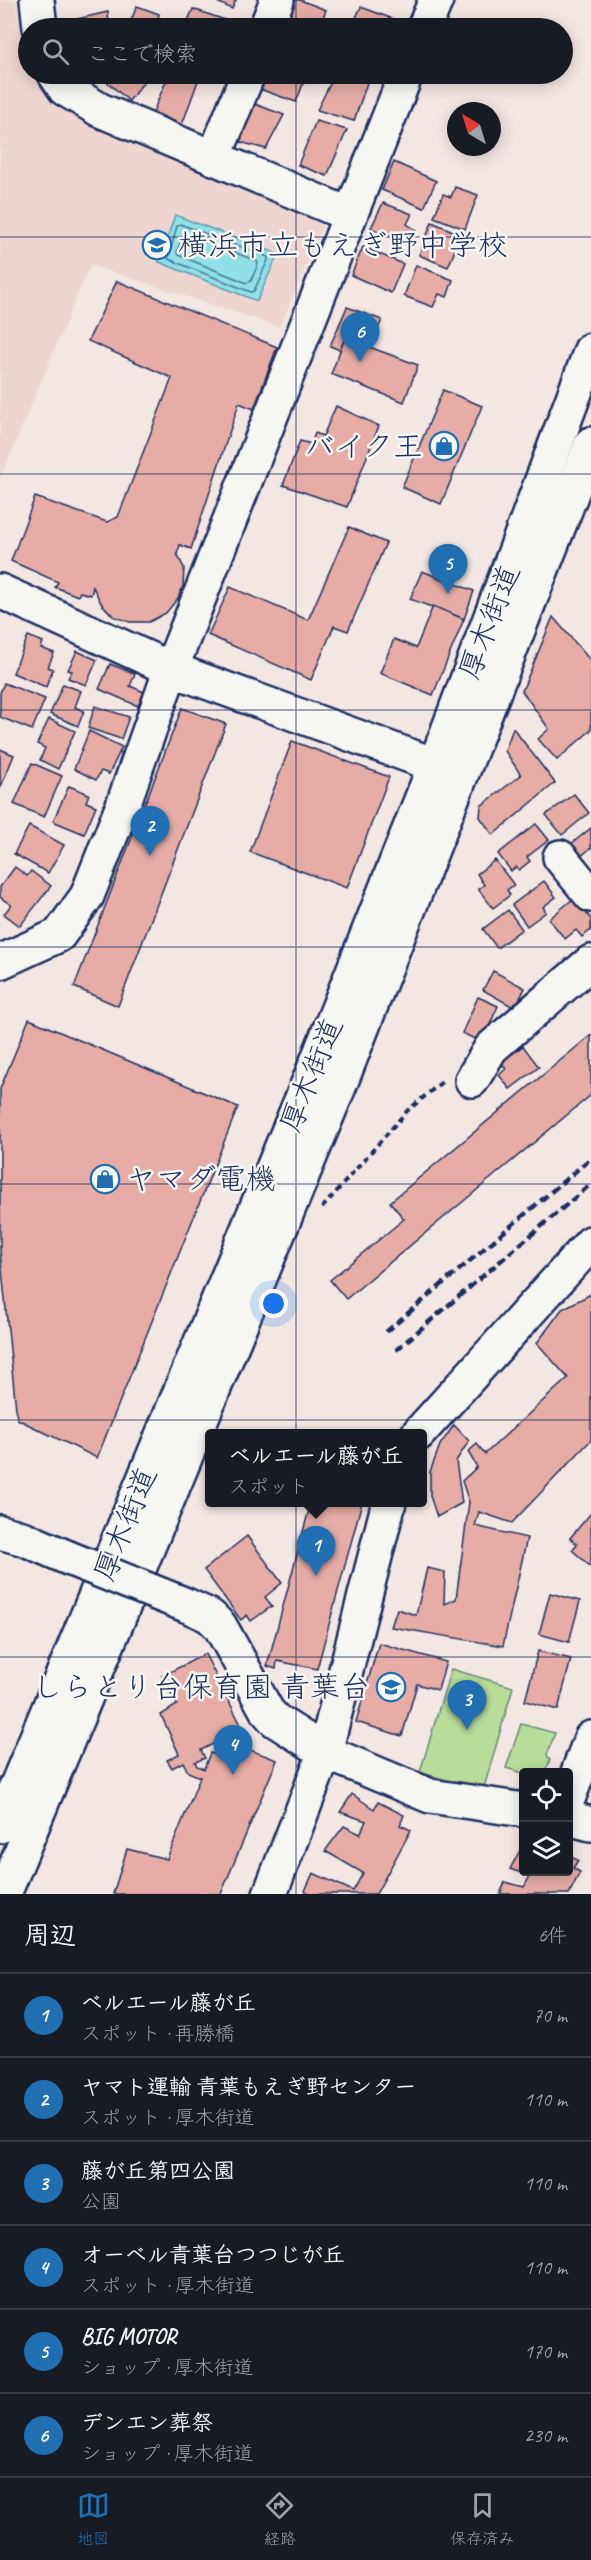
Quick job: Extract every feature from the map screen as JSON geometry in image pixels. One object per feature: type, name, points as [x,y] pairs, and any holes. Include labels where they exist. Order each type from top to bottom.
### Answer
[{"type":"main road","points":[[37,0],[39,18]]},
{"type":"main road","points":[[270,18],[277,0]]},
{"type":"main road","points":[[428,18],[436,0]]},
{"type":"main road","points":[[62,84],[65,89],[100,110],[350,215]]},
{"type":"main road","points":[[214,158],[244,84]]},
{"type":"main road","points":[[0,962],[59,935],[87,896],[123,805],[171,669],[402,84]]},
{"type":"main road","name":"厚木街道","points":[[0,1826],[310,1079],[435,765],[591,350]]},
{"type":"main road","name":"厚木街道","points":[[4,1894],[339,1087],[588,463]]},
{"type":"main road","points":[[0,591],[171,669],[435,765]]},
{"type":"main road","points":[[560,857],[591,895]]},
{"type":"main road","points":[[472,1080],[490,1048],[591,962]]},
{"type":"main road","points":[[422,1429],[591,1243]]},
{"type":"main road","points":[[270,1894],[325,1752],[388,1507]]},
{"type":"main road","points":[[0,1532],[25,1539],[210,1616],[220,1626],[267,1711],[275,1720],[325,1752],[430,1796],[519,1809]]},
{"type":"main road","points":[[573,1786],[591,1738]]},
{"type":"main road","points":[[573,1819],[591,1824]]},
{"type":"path","points":[[321,1209],[416,1104],[448,1076],[472,1080]]},
{"type":"shaded area","name":"横浜市立もえぎ野中学校","points":[[0,0],[16,0],[19,18],[18,84],[42,84],[58,105],[103,129],[323,225],[280,327],[90,265],[0,479]]},
{"type":"green space","points":[[451,1669],[513,1687],[483,1791],[420,1772]]},
{"type":"green space","points":[[521,1724],[555,1733],[547,1755],[550,1760],[547,1768],[519,1768],[519,1772],[506,1768]]},
{"type":"water","points":[[175,215],[278,254],[257,301],[159,262]]},
{"type":"building","points":[[213,0],[236,0],[232,9]]},
{"type":"building","points":[[292,0],[300,0],[326,10],[323,18],[282,18]]},
{"type":"building","points":[[137,6],[159,14],[158,18],[132,18]]},
{"type":"building","points":[[361,7],[390,18],[356,18]]},
{"type":"building","points":[[193,9],[219,18],[189,18]]},
{"type":"building","points":[[108,12],[108,18],[82,18]]},
{"type":"building","points":[[109,84],[142,84],[129,101]]},
{"type":"building","points":[[165,84],[197,84],[182,125],[153,112]]},
{"type":"building","points":[[255,84],[303,84],[296,102],[254,87]]},
{"type":"building","points":[[330,84],[367,84],[354,121],[317,110]]},
{"type":"building","points":[[252,103],[284,115],[266,149],[240,142]]},
{"type":"building","points":[[316,121],[347,130],[327,176],[298,165]]},
{"type":"building","points":[[394,162],[436,181],[424,208],[382,190]]},
{"type":"building","points":[[455,187],[478,195],[465,229],[434,217],[443,194],[451,197]]},
{"type":"building","points":[[383,203],[412,214],[407,224],[416,230],[410,246],[371,228]]},
{"type":"building","points":[[432,222],[455,232],[449,245],[456,248],[448,267],[419,255]]},
{"type":"building","points":[[363,247],[403,264],[391,293],[351,275]]},
{"type":"building","points":[[416,265],[453,280],[447,297],[439,294],[433,307],[404,296]]},
{"type":"building","points":[[117,281],[277,347],[254,409],[239,403],[191,549],[180,545],[177,554],[184,568],[183,586],[178,598],[166,613],[149,622],[130,622],[113,616],[101,603],[93,587],[91,595],[80,592],[78,596],[55,587],[58,582],[11,561],[35,497],[107,522],[118,517],[172,378],[88,341]]},
{"type":"building","points":[[347,307],[382,320],[370,347],[345,338],[340,350],[330,346]]},
{"type":"building","points":[[345,338],[418,365],[404,402],[331,374]]},
{"type":"building","points":[[443,390],[482,406],[441,504],[402,487]]},
{"type":"building","points":[[336,406],[379,426],[347,507],[283,485],[300,441],[311,444],[315,433],[323,436]]},
{"type":"building","points":[[349,527],[386,543],[348,631],[334,626],[311,680],[208,635],[230,587],[308,620]]},
{"type":"building","points":[[422,571],[474,591],[464,619],[410,599]]},
{"type":"building","points":[[433,606],[464,619],[433,695],[380,673],[394,639],[416,648]]},
{"type":"building","points":[[553,617],[591,661],[591,730],[557,760],[538,739],[549,729],[522,691]]},
{"type":"building","points":[[28,636],[43,642],[41,648],[54,653],[48,667],[53,669],[46,687],[13,673]]},
{"type":"building","points":[[77,651],[97,660],[86,685],[68,678],[72,671],[68,670]]},
{"type":"building","points":[[110,664],[135,674],[130,686],[144,692],[138,706],[99,689]]},
{"type":"building","points":[[4,683],[45,699],[32,730],[0,717],[0,693]]},
{"type":"building","points":[[63,684],[81,691],[75,707],[84,711],[78,726],[50,714]]},
{"type":"building","points":[[95,706],[129,717],[121,739],[88,728]]},
{"type":"building","points":[[182,708],[226,724],[118,1006],[74,987]]},
{"type":"building","points":[[49,719],[75,731],[58,769],[40,760],[45,748],[37,744]]},
{"type":"building","points":[[513,728],[555,783],[493,835],[480,817],[481,806],[521,775],[505,751]]},
{"type":"building","points":[[89,731],[122,747],[109,774],[101,771],[96,780],[74,769]]},
{"type":"building","points":[[292,741],[389,777],[347,888],[250,852]]},
{"type":"building","points":[[0,749],[14,755],[0,789]]},
{"type":"building","points":[[32,763],[62,776],[44,817],[14,804]]},
{"type":"building","points":[[69,786],[89,794],[86,802],[96,806],[84,834],[53,821]]},
{"type":"building","points":[[574,794],[589,813],[562,835],[546,815]]},
{"type":"building","points":[[536,824],[549,840],[527,857],[530,861],[519,870],[516,867],[511,871],[498,854]]},
{"type":"building","points":[[29,826],[64,845],[48,873],[14,854]]},
{"type":"building","points":[[591,828],[591,848],[581,856],[571,844]]},
{"type":"building","points":[[495,860],[514,885],[507,890],[510,895],[493,908],[478,889],[484,885],[477,874]]},
{"type":"building","points":[[15,867],[27,876],[31,871],[51,886],[20,926],[4,914],[11,905],[0,897],[0,887]]},
{"type":"building","points":[[544,881],[556,897],[543,907],[546,912],[527,926],[512,905]]},
{"type":"building","points":[[574,898],[591,919],[591,930],[582,937],[576,930],[565,939],[549,919]]},
{"type":"building","points":[[508,910],[522,929],[497,948],[483,929]]},
{"type":"building","points":[[493,971],[525,988],[515,1008],[483,990]]},
{"type":"building","points":[[478,997],[498,1006],[482,1042],[462,1033]]},
{"type":"building","name":"ヤマダ電機","points":[[29,1019],[238,1107],[97,1458],[17,1419],[0,1250],[0,1089]]},
{"type":"building","points":[[591,1035],[591,1095],[346,1299],[330,1280],[404,1219],[390,1202]]},
{"type":"building","points":[[523,1046],[539,1067],[510,1089],[499,1075],[506,1069],[501,1062]]},
{"type":"building","points":[[591,1294],[591,1440],[512,1523],[479,1512],[475,1526],[527,1538],[503,1646],[391,1627],[397,1609],[416,1615],[427,1568],[445,1572],[444,1604],[456,1599],[469,1502],[462,1481],[477,1467],[468,1452],[477,1444],[485,1454],[568,1378],[537,1343],[562,1309]]},
{"type":"building","points":[[454,1425],[469,1441],[456,1461],[462,1503],[437,1517],[430,1496],[430,1472],[440,1445]]},
{"type":"building","points":[[310,1507],[361,1507],[317,1669],[277,1661],[276,1669],[267,1666]]},
{"type":"building","points":[[591,1513],[591,1567],[572,1550],[577,1544],[570,1538]]},
{"type":"building","points":[[247,1536],[282,1583],[265,1597],[272,1606],[251,1621],[247,1615],[241,1620],[204,1570]]},
{"type":"building","points":[[550,1593],[580,1601],[569,1642],[539,1634]]},
{"type":"building","name":"しらとり台保育園 青葉台","points":[[379,1643],[446,1662],[438,1690],[417,1684],[402,1736],[356,1722]]},
{"type":"building","points":[[538,1651],[571,1659],[558,1710],[525,1701]]},
{"type":"building","points":[[205,1654],[243,1729],[201,1750],[205,1758],[195,1762],[197,1766],[204,1769],[210,1753],[222,1757],[226,1741],[277,1760],[221,1894],[113,1894],[127,1849],[167,1859],[200,1777],[188,1772],[183,1762],[172,1768],[167,1760],[179,1754],[161,1715],[177,1705],[162,1676]]},
{"type":"building","points":[[352,1794],[374,1809],[378,1802],[404,1815],[400,1825],[411,1830],[376,1894],[311,1894],[305,1891],[313,1873],[353,1891],[363,1873],[325,1851],[344,1826],[360,1834],[366,1821],[340,1812]]},
{"type":"building","points":[[519,1852],[519,1872],[510,1869]]},
{"type":"building","points":[[573,1858],[578,1860],[573,1868]]},
{"type":"building","points":[[573,1868],[580,1872],[569,1894],[500,1894],[505,1882],[524,1887],[530,1876],[573,1876]]},
{"type":"railway","points":[[386,1332],[591,1158]]},
{"type":"railway","points":[[396,1350],[591,1184]]},
{"type":"place","name":"横浜市立もえぎ野中学校","points":[[157,245]]},
{"type":"place","name":"デンエン葬祭","points":[[360,362]]},
{"type":"place","name":"バイク王","points":[[444,446]]},
{"type":"place","name":"BIG MOTOR","points":[[448,594]]},
{"type":"place","name":"ヤマト運輸 青葉もえぎ野センター","points":[[150,856]]},
{"type":"place","name":"ヤマダ電機","points":[[105,1179]]},
{"type":"place","name":"ベルエール藤が丘","points":[[316,1576]]},
{"type":"place","name":"しらとり台保育園 青葉台","points":[[391,1687]]},
{"type":"place","name":"藤が丘第四公園","points":[[467,1730]]},
{"type":"place","name":"オーベル青葉台つつじが丘","points":[[233,1775]]}]
